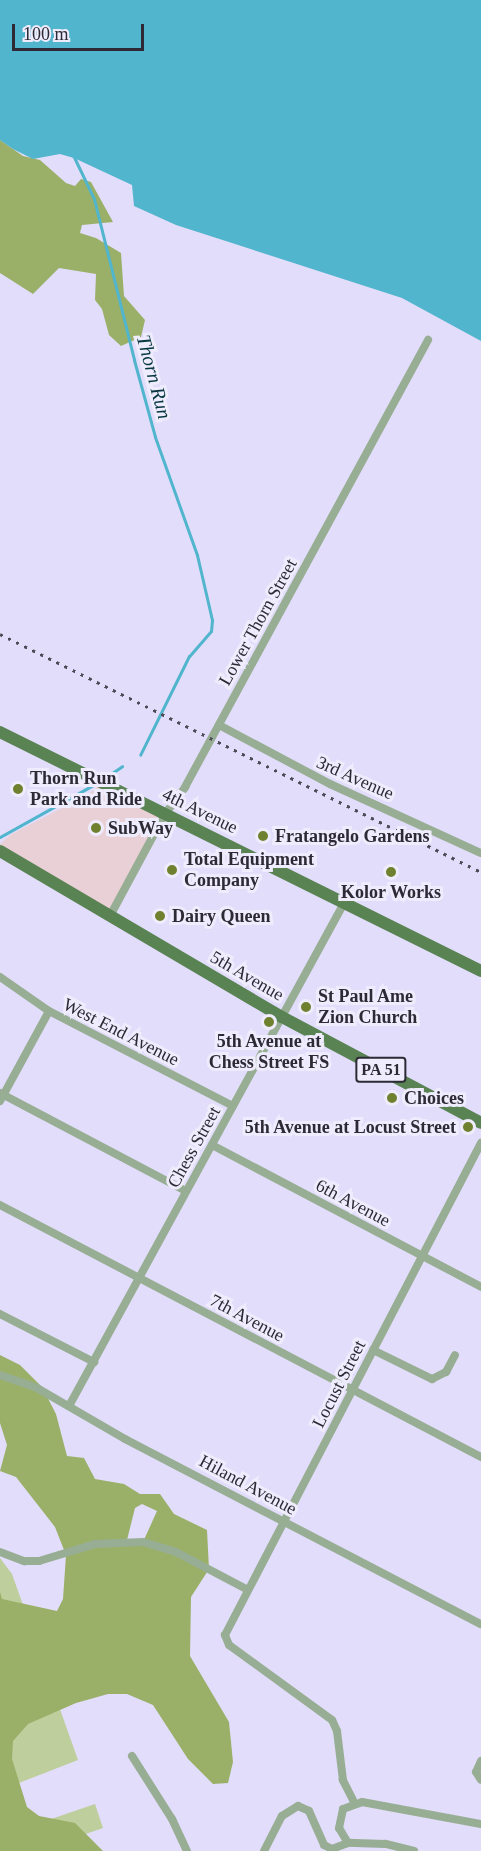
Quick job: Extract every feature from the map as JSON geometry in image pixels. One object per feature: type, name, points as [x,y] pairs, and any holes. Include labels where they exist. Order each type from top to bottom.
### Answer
[{"type":"main road","name":"4th Avenue","points":[[0,732],[481,970]]},
{"type":"main road","name":"5th Avenue","points":[[0,851],[282,1017],[481,1123]]},
{"type":"street","name":"Lower Thorn Street","points":[[110,916],[165,814],[219,725],[428,340]]},
{"type":"street","name":"3rd Avenue","points":[[219,725],[330,784],[481,853]]},
{"type":"street","name":"Chess Street","points":[[69,1406],[344,903]]},
{"type":"street","name":"West End Avenue","points":[[0,977],[49,1011],[233,1106]]},
{"type":"street","points":[[49,1011],[1,1096],[186,1191]]},
{"type":"street","name":"Locust Street","points":[[354,1802],[343,1780],[332,1720],[225,1638],[481,1143]]},
{"type":"street","name":"6th Avenue","points":[[212,1145],[481,1287]]},
{"type":"street","name":"7th Avenue","points":[[0,1205],[481,1457]]},
{"type":"street","points":[[0,1314],[94,1362]]},
{"type":"street","points":[[373,1350],[432,1379],[442,1376],[455,1355]]},
{"type":"street","name":"Hiland Avenue","points":[[0,1375],[69,1406],[125,1439],[481,1624]]},
{"type":"street","points":[[0,1552],[24,1562],[39,1562],[95,1544],[143,1542],[176,1552],[248,1590]]},
{"type":"street","points":[[132,1756],[187,1851]]},
{"type":"street","points":[[479,1778],[481,1761]]},
{"type":"street","points":[[348,1843],[339,1822],[343,1809],[354,1802],[481,1824]]},
{"type":"street","points":[[264,1851],[282,1816],[298,1806],[309,1811],[328,1848],[348,1843],[385,1844],[414,1851]]},
{"type":"shaded area","points":[[103,783],[165,814],[110,916],[0,851],[0,844],[10,835],[87,795]]},
{"type":"green space","points":[[0,140],[23,156],[40,160],[66,183],[75,186],[81,179],[91,182],[113,222],[82,225],[80,233],[96,238],[121,253],[124,296],[145,320],[141,337],[121,346],[109,335],[102,309],[95,300],[96,274],[59,268],[33,294],[0,273]]},
{"type":"green space","points":[[0,1355],[20,1365],[42,1387],[56,1414],[67,1456],[84,1458],[95,1479],[124,1484],[140,1494],[160,1494],[174,1514],[207,1530],[209,1569],[191,1597],[190,1656],[229,1722],[233,1762],[228,1783],[213,1784],[188,1759],[153,1705],[127,1694],[108,1694],[76,1703],[28,1724],[13,1741],[12,1759],[27,1807],[39,1816],[75,1823],[103,1851],[0,1851],[0,1592],[2,1599],[57,1611],[63,1599],[66,1555],[55,1527],[16,1477],[0,1471],[7,1445],[0,1423]],"holes":[[[142,1504],[157,1511],[143,1542],[127,1540],[135,1508]]]},
{"type":"green space","points":[[0,1558],[12,1574],[78,1760],[6,1788],[22,1829],[95,1804],[103,1828],[37,1851],[0,1851]]},
{"type":"water","points":[[0,0],[481,0],[481,341],[402,298],[176,225],[134,206],[132,185],[74,158],[60,154],[33,159],[0,140]]},
{"type":"waterway","name":"Thorn Run","points":[[73,155],[94,199],[155,437],[197,555],[212,620],[211,631],[189,656],[140,755]]},
{"type":"waterway","name":"Thorn Run","points":[[103,779],[122,766]]},
{"type":"waterway","name":"Thorn Run","points":[[0,837],[95,784]]},
{"type":"railway","points":[[0,634],[481,872]]},
{"type":"place","name":"Thorn Run Park and Ride","points":[[18,789]]},
{"type":"place","name":"SubWay","points":[[96,828]]},
{"type":"place","name":"Fratangelo Gardens","points":[[263,836]]},
{"type":"place","name":"Total Equipment Company","points":[[172,870]]},
{"type":"place","name":"Kolor Works","points":[[391,872]]},
{"type":"place","name":"Dairy Queen","points":[[160,916]]},
{"type":"place","name":"St Paul Ame Zion Church","points":[[306,1007]]},
{"type":"place","name":"5th Avenue at Chess Street FS","points":[[269,1022]]},
{"type":"place","name":"Choices","points":[[392,1098]]},
{"type":"place","name":"5th Avenue at Locust Street","points":[[468,1127]]}]
